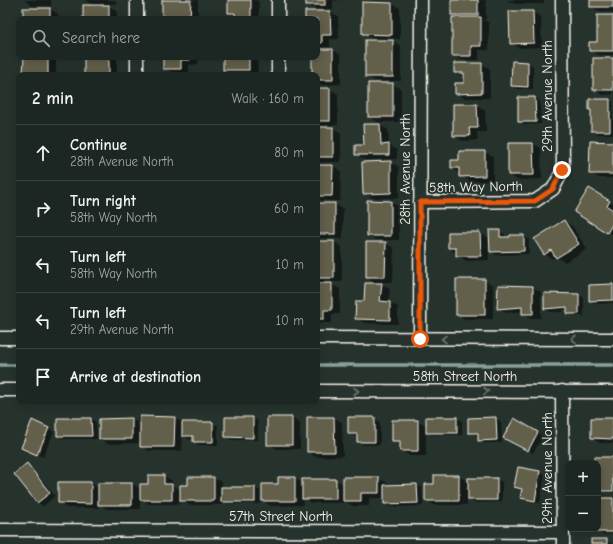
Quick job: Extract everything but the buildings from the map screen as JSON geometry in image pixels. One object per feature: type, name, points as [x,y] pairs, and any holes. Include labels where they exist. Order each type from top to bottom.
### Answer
[{"type":"street","points":[[137,0],[137,16]]},
{"type":"street","points":[[278,0],[278,16]]},
{"type":"street","name":"28th Avenue North","points":[[420,0],[420,339]]},
{"type":"street","name":"29th Avenue North","points":[[553,189],[562,170],[562,0]]},
{"type":"street","points":[[137,60],[137,72]]},
{"type":"street","points":[[278,60],[278,72]]},
{"type":"street","name":"58th Way North","points":[[420,202],[535,201],[553,189]]},
{"type":"street","points":[[0,338],[16,338]]},
{"type":"street","points":[[320,338],[613,339]]},
{"type":"street","points":[[0,390],[16,390]]},
{"type":"street","name":"58th Street North","points":[[320,391],[613,392]]},
{"type":"street","name":"29th Avenue North","points":[[562,391],[563,538]]},
{"type":"street","name":"57th Street North","points":[[0,530],[563,538]]},
{"type":"waterway","points":[[0,365],[16,365]]},
{"type":"waterway","points":[[320,365],[613,365]]},
{"type":"route","points":[[420,339],[420,202],[535,201],[553,189],[562,170]]}]
